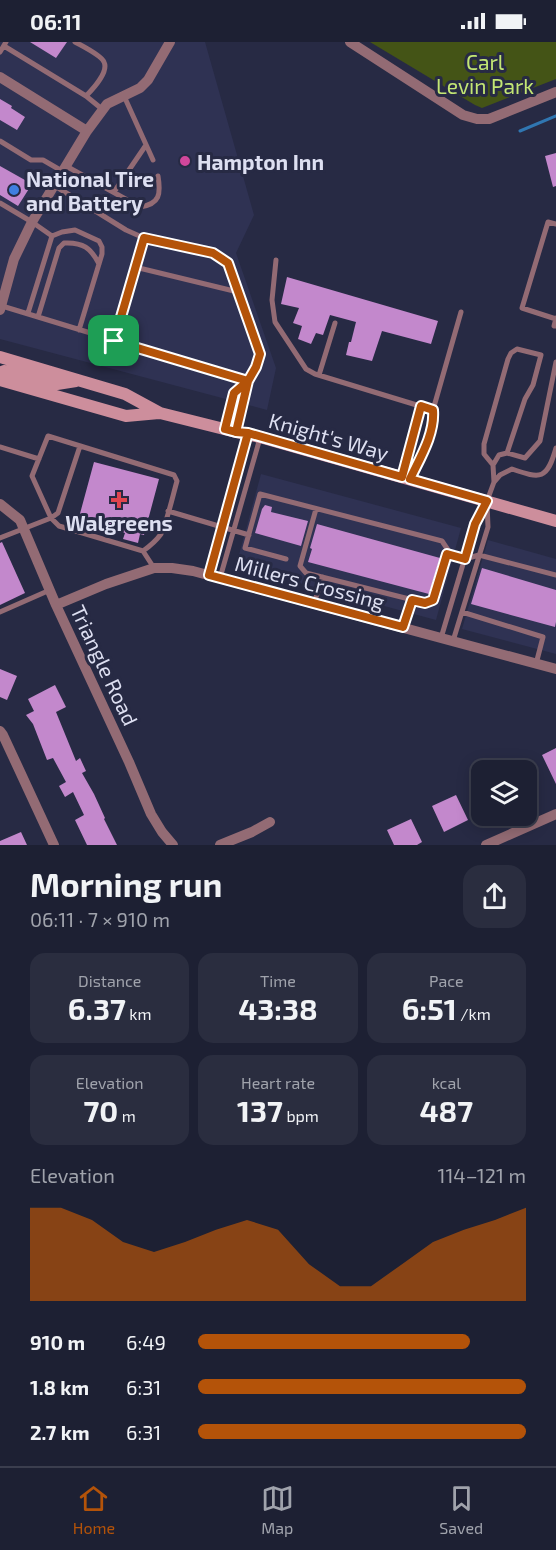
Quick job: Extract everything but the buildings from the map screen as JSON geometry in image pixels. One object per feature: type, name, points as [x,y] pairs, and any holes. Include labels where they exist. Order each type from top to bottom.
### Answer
[{"type":"main road","name":"Knight's Way","points":[[0,357],[126,394],[160,413],[260,437],[556,521]]},
{"type":"main road","points":[[0,373],[11,372],[57,384],[80,380]]},
{"type":"main road","name":"Knight's Way","points":[[0,380],[126,416],[160,413]]},
{"type":"street","points":[[0,307],[14,259],[32,222],[87,131],[106,104],[130,94],[148,80],[170,42]]},
{"type":"street","points":[[350,42],[464,115],[477,119],[489,119],[556,92]]},
{"type":"street","points":[[0,77],[87,131]]},
{"type":"street","name":"Triangle Road","points":[[0,504],[20,520],[151,814],[173,845]]},
{"type":"street","name":"Millers Crossing","points":[[56,605],[106,584],[154,568],[172,568],[214,576],[556,669]]},
{"type":"street","points":[[0,731],[54,845]]},
{"type":"street","points":[[486,845],[502,842],[556,814]]},
{"type":"street","points":[[220,845],[270,822]]},
{"type":"lane","points":[[75,42],[104,62],[105,69],[101,77],[86,96]]},
{"type":"lane","points":[[3,47],[86,96],[102,109]]},
{"type":"lane","points":[[124,96],[153,159]]},
{"type":"lane","points":[[0,141],[32,160],[44,160],[114,192],[140,207],[150,206],[158,198],[160,188],[158,176]]},
{"type":"lane","points":[[114,192],[146,145]]},
{"type":"lane","points":[[54,186],[126,230],[144,238],[213,253],[228,263],[260,354],[248,381],[236,431],[214,576]]},
{"type":"lane","points":[[0,203],[52,237]]},
{"type":"lane","points":[[556,224],[548,222],[522,308],[556,318],[554,326],[556,326]]},
{"type":"lane","points":[[28,314],[52,237],[62,232],[75,230],[99,241],[102,247],[102,254],[79,330]]},
{"type":"lane","points":[[114,341],[144,238]]},
{"type":"lane","points":[[38,317],[58,248],[64,243],[81,244],[89,249],[99,264]]},
{"type":"lane","points":[[276,260],[272,300],[275,322],[306,369],[433,410]]},
{"type":"lane","points":[[135,267],[238,292]]},
{"type":"lane","points":[[0,307],[248,381]]},
{"type":"lane","points":[[406,478],[426,447],[434,420],[433,410],[461,312]]},
{"type":"lane","points":[[319,375],[335,323]]},
{"type":"lane","points":[[493,465],[484,454],[484,444],[508,359],[517,349],[541,355],[533,386],[525,399],[507,453]]},
{"type":"lane","points":[[494,482],[493,465],[499,455],[507,453],[525,458],[540,441],[556,362]]},
{"type":"lane","points":[[236,431],[234,393],[248,381]]},
{"type":"lane","points":[[406,478],[421,406]]},
{"type":"lane","points":[[143,551],[161,533],[177,481],[174,475],[48,436],[32,476],[51,518],[58,526],[143,551],[154,568]]},
{"type":"lane","points":[[214,576],[234,530],[260,437]]},
{"type":"lane","points":[[0,538],[51,518],[58,513],[80,446]]},
{"type":"lane","points":[[0,447],[39,459]]},
{"type":"lane","points":[[441,638],[475,524],[494,482],[500,474],[512,470],[538,476],[548,470],[556,448]]},
{"type":"lane","points":[[286,560],[245,548],[260,494],[442,542],[448,550],[433,600],[425,603],[306,573],[300,566],[316,509]]},
{"type":"lane","points":[[453,641],[488,527],[487,501]]},
{"type":"lane","points":[[168,511],[249,535]]},
{"type":"lane","points":[[447,554],[465,559],[479,555],[556,575]]},
{"type":"lane","points":[[314,603],[323,577]]},
{"type":"lane","points":[[0,612],[50,590]]},
{"type":"lane","points":[[403,627],[412,600]]},
{"type":"lane","points":[[462,612],[543,637],[536,663]]},
{"type":"shaded area","points":[[0,42],[205,42],[254,215],[236,253],[276,368],[267,410],[0,339]]},
{"type":"shaded area","points":[[261,474],[461,528],[436,620],[236,566]]},
{"type":"shaded area","points":[[488,540],[556,559],[556,654],[462,629]]},
{"type":"green space","name":"Carl Levin Park","points":[[370,42],[556,42],[556,79],[482,108]]},
{"type":"waterway","points":[[520,131],[556,116]]},
{"type":"place","name":"Hampton Inn","points":[[185,161]]},
{"type":"place","name":"National Tire and Battery","points":[[14,190]]},
{"type":"place","name":"Walgreens","points":[[119,500]]},
{"type":"route","points":[[114,341],[144,238],[213,253],[221,257],[228,263],[260,354],[248,381],[234,393],[225,429],[236,432],[248,433],[402,477],[421,406],[433,410],[434,420],[426,447],[410,479],[487,501],[475,524],[465,559],[447,554],[433,600],[425,603],[412,600],[403,627],[209,575],[248,433],[236,432],[248,381],[114,341]]}]
